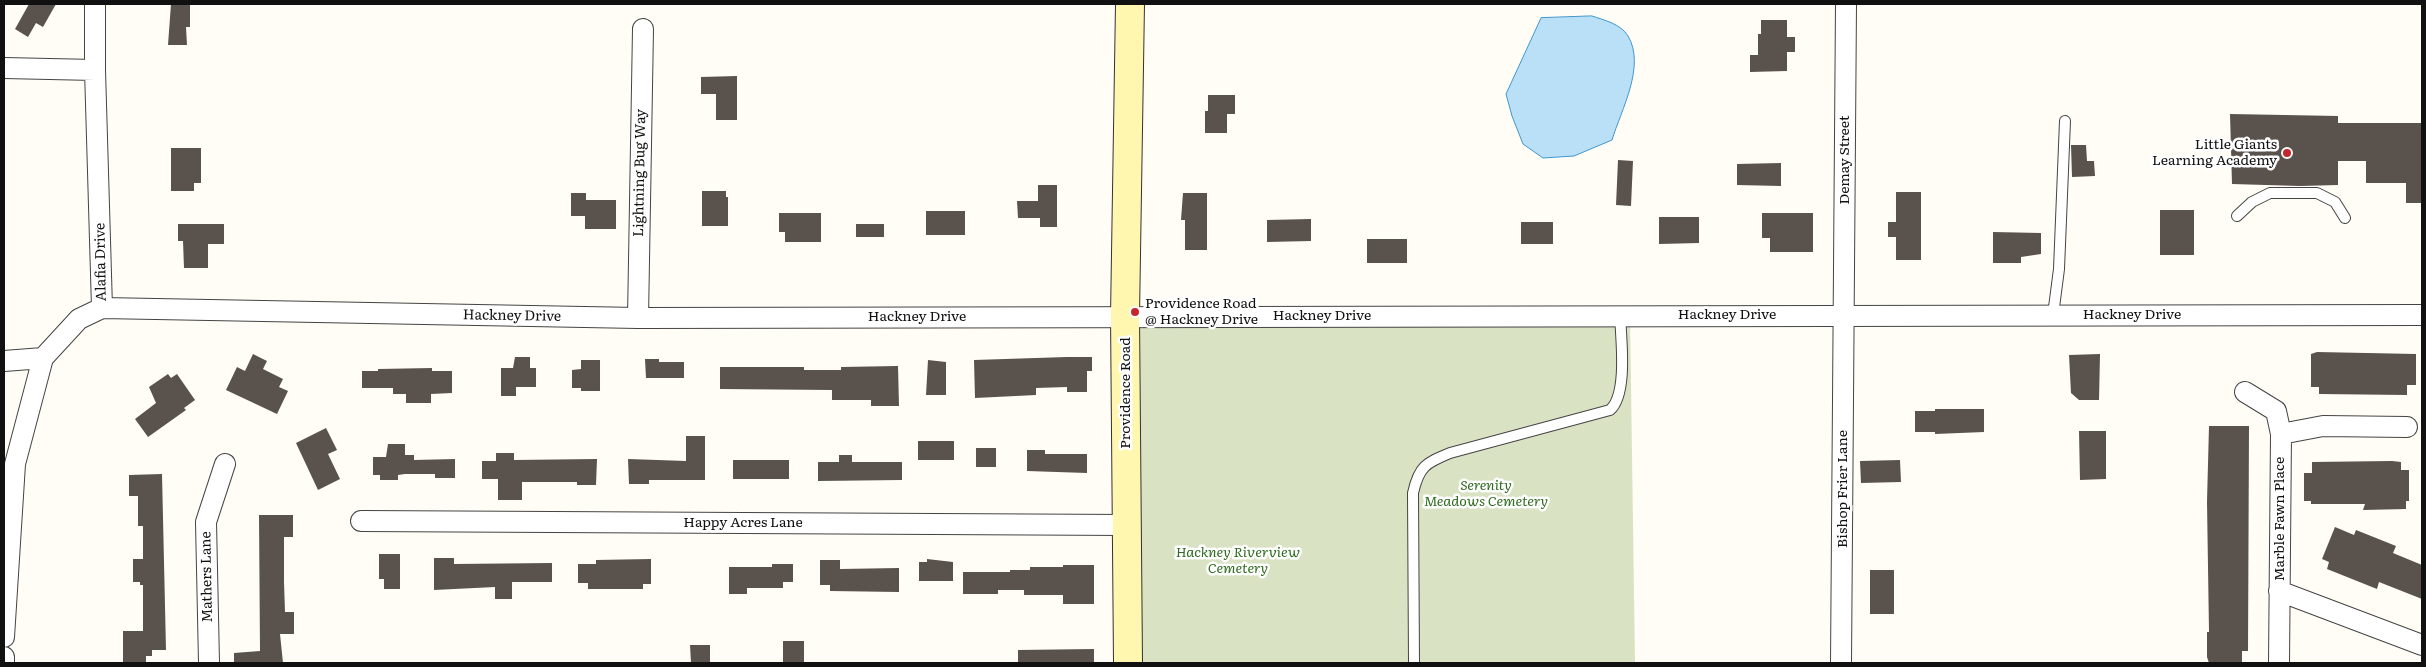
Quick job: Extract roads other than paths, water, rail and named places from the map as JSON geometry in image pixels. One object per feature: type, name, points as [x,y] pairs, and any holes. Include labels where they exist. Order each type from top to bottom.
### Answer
[{"type":"street","name":"Alafia Drive","points":[[4,638],[14,464],[43,358],[79,320],[102,308],[95,70],[95,4]]},
{"type":"street","name":"Providence Road","points":[[1128,663],[1125,316],[1130,4]]},
{"type":"street","name":"Demay Street","points":[[1844,316],[1846,4]]},
{"type":"street","name":"Lightning Bug Way","points":[[638,318],[642,29]]},
{"type":"street","points":[[4,68],[95,70]]},
{"type":"street","name":"Hackney Drive","points":[[102,308],[638,318],[2422,316]]},
{"type":"street","name":"Bishop Frier Lane","points":[[1842,663],[1844,316]]},
{"type":"street","points":[[4,361],[43,358]]},
{"type":"street","name":"Marble Fawn Place","points":[[2245,392],[2276,410],[2281,434],[2280,663]]},
{"type":"street","points":[[2281,434],[2323,426],[2407,427]]},
{"type":"street","name":"Mathers Lane","points":[[209,663],[206,522],[225,464]]},
{"type":"street","name":"Happy Acres Lane","points":[[361,521],[1126,526]]},
{"type":"street","points":[[2280,591],[2422,645]]},
{"type":"street","points":[[4,657],[4,663]]},
{"type":"lane","points":[[2053,316],[2058,269],[2065,122]]},
{"type":"lane","points":[[2237,216],[2252,202],[2270,193],[2317,193],[2335,202],[2345,218]]},
{"type":"lane","points":[[1414,663],[1413,493],[1420,470],[1427,463],[1450,454],[1610,410],[1618,400],[1621,383],[1620,316]]},
{"type":"water","points":[[1592,16],[1621,28],[1628,36],[1633,48],[1633,74],[1626,102],[1612,140],[1574,156],[1543,158],[1523,144],[1506,94],[1541,18]]},
{"type":"place","name":"Little Giants Learning Academy","points":[[2287,153]]},
{"type":"place","name":"Providence Road @ Hackney Drive","points":[[1135,312]]},
{"type":"park label","name":"Serenity Meadows Cemetery","points":[[1486,494]]},
{"type":"park label","name":"Hackney Riverview Cemetery","points":[[1238,562]]}]
